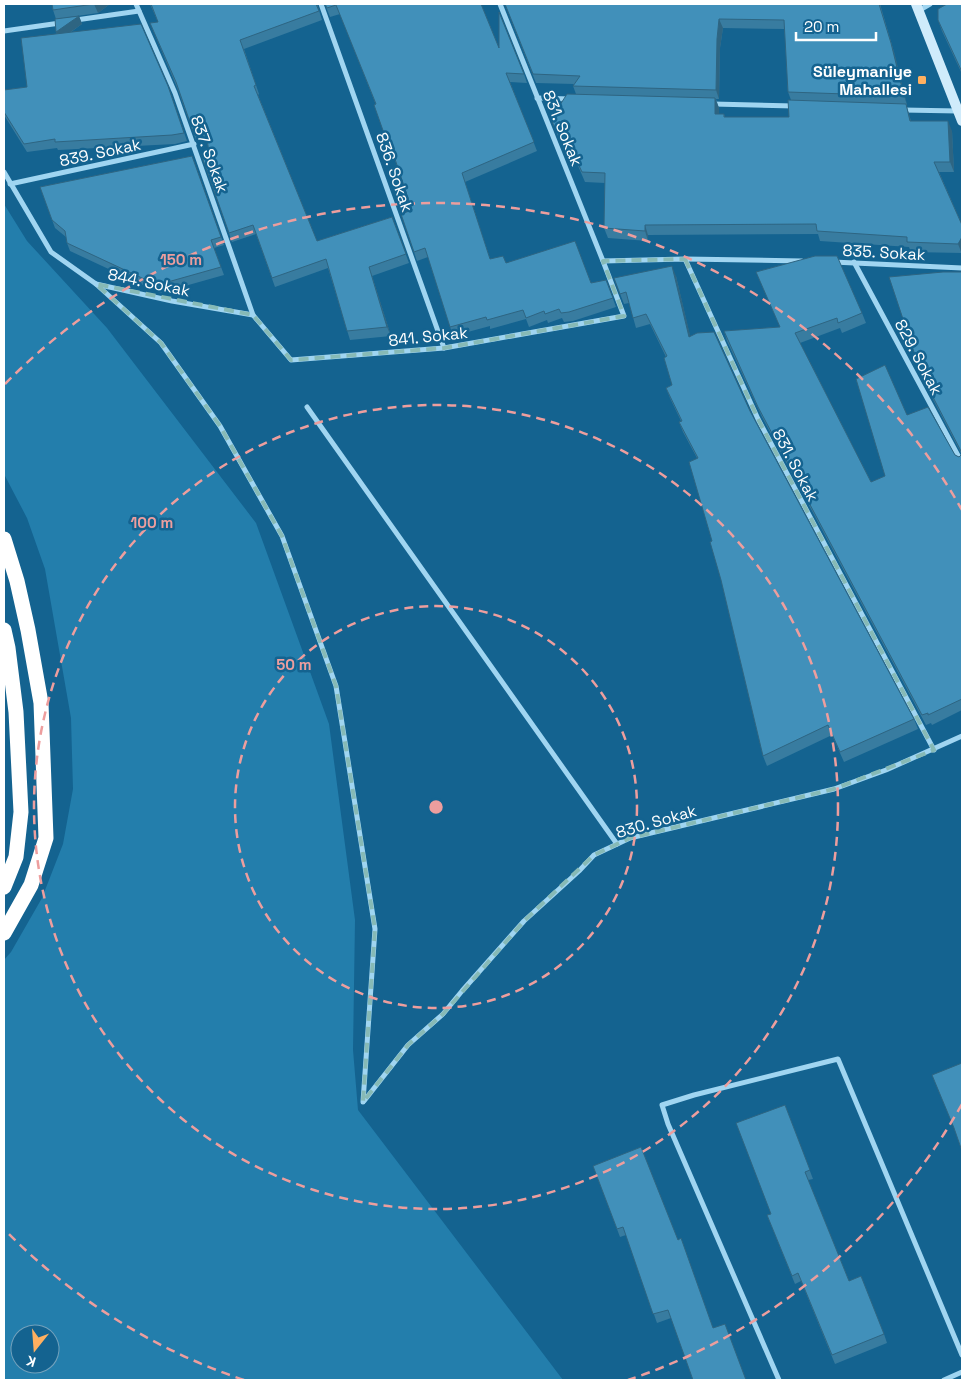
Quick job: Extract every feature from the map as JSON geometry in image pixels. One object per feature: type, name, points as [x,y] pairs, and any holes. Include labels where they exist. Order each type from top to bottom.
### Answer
[{"type":"highway","points":[[4,539],[17,581],[41,703],[46,838],[31,885],[4,932]]},
{"type":"highway","points":[[4,630],[16,712],[21,812],[16,857],[4,887]]},
{"type":"street","name":"837. Sokak","points":[[136,4],[175,93],[253,315]]},
{"type":"street","name":"836. Sokak","points":[[321,4],[444,348]]},
{"type":"street","name":"831. Sokak","points":[[500,4],[624,316]]},
{"type":"street","points":[[930,4],[917,7],[962,121]]},
{"type":"street","points":[[71,21],[139,11]]},
{"type":"street","points":[[4,31],[62,22]]},
{"type":"street","points":[[537,98],[576,99]]},
{"type":"street","points":[[703,103],[801,106]]},
{"type":"street","points":[[899,110],[958,111]]},
{"type":"street","name":"839. Sokak","points":[[10,184],[194,144]]},
{"type":"street","name":"844. Sokak","points":[[4,172],[52,252],[96,284],[172,301],[253,315]]},
{"type":"street","points":[[603,261],[685,259],[804,261]]},
{"type":"street","name":"831. Sokak","points":[[685,259],[758,419],[934,750]]},
{"type":"street","name":"835. Sokak","points":[[824,262],[962,268]]},
{"type":"street","name":"829. Sokak","points":[[854,262],[962,463]]},
{"type":"street","name":"830. Sokak","points":[[96,284],[161,343],[220,426],[282,536],[336,686],[375,929],[364,1102],[408,1045],[443,1014],[524,921],[579,872],[594,854],[630,838],[834,789],[886,770],[962,736]]},
{"type":"street","name":"841. Sokak","points":[[253,315],[291,360],[444,348],[624,316]]},
{"type":"street","points":[[307,407],[617,844]]},
{"type":"street","points":[[779,1380],[668,1124],[662,1105],[694,1095],[838,1059],[962,1355]]},
{"type":"street","points":[[944,1380],[962,1372]]},
{"type":"highlighted area","points":[[685,259],[758,419],[934,750],[834,789],[630,838],[594,855],[524,921],[443,1014],[408,1045],[363,1102],[375,929],[336,686],[282,536],[220,426],[161,343],[96,284],[253,315],[291,360],[444,348],[624,316],[603,261]]},
{"type":"shaded area","points":[[4,204],[27,241],[107,328],[256,523],[329,724],[355,920],[353,1050],[358,1110],[563,1380],[4,1380],[4,960],[11,952],[42,898],[63,844],[73,789],[71,718],[45,569],[27,518],[4,474]]},
{"type":"building","points":[[52,4],[94,4],[53,10]]},
{"type":"building","points":[[151,4],[316,4],[319,11],[240,40],[256,85],[254,86],[317,241],[392,217],[406,254],[369,267],[387,327],[347,331],[326,259],[272,278],[253,225],[229,233],[201,154],[209,152],[206,133],[195,133],[193,131],[176,82],[150,23],[158,22]]},
{"type":"building","points":[[325,4],[481,4],[499,48],[499,12],[524,74],[506,73],[534,142],[462,173],[490,259],[503,256],[506,263],[575,241],[591,283],[606,280],[613,298],[569,312],[561,313],[559,309],[545,314],[544,311],[526,318],[523,310],[487,320],[486,317],[450,327],[425,248],[414,252],[401,214],[412,210],[388,138],[386,139],[374,105],[376,104],[336,5],[327,8]]},
{"type":"building","points":[[505,4],[879,4],[904,96],[788,92],[784,20],[719,19],[716,90],[573,86],[580,76],[533,74]]},
{"type":"building","points":[[947,4],[962,4],[962,72],[938,20],[938,9]]},
{"type":"building","points":[[79,16],[56,32],[55,19]]},
{"type":"building","points":[[141,24],[168,86],[184,133],[55,142],[55,139],[24,144],[4,112],[4,90],[27,87],[21,38]]},
{"type":"building","points":[[567,94],[715,98],[715,114],[724,114],[724,117],[789,117],[788,100],[906,104],[910,121],[948,121],[950,162],[934,162],[962,225],[962,237],[958,244],[907,242],[907,237],[817,231],[816,224],[645,225],[645,231],[604,228],[605,173],[582,172],[562,129],[556,131],[551,119]]},
{"type":"building","points":[[192,156],[221,237],[211,240],[221,267],[157,285],[67,243],[65,231],[52,220],[40,187]]},
{"type":"building","points":[[815,256],[837,256],[862,313],[838,323],[837,318],[795,333],[871,482],[885,476],[856,379],[885,365],[907,415],[928,407],[955,455],[959,457],[962,454],[962,699],[928,715],[928,713],[922,715],[758,407],[724,331],[780,327],[756,272]]},
{"type":"building","points":[[672,266],[689,337],[697,333],[714,332],[750,411],[914,719],[840,752],[828,725],[763,756],[721,580],[710,542],[712,541],[689,462],[698,458],[679,422],[682,421],[666,388],[672,385],[664,358],[667,356],[646,314],[633,318],[626,292],[620,294],[614,278]]},
{"type":"building","points":[[962,272],[962,453],[922,376],[889,277]]},
{"type":"building","points":[[962,1063],[962,1151],[932,1075]]},
{"type":"building","points":[[785,1105],[810,1170],[805,1172],[849,1281],[861,1276],[884,1334],[832,1355],[798,1273],[792,1276],[767,1215],[771,1214],[736,1123]]},
{"type":"building","points":[[641,1147],[678,1240],[681,1238],[713,1328],[725,1324],[746,1380],[693,1380],[668,1310],[653,1314],[623,1227],[617,1229],[593,1166]]},
{"type":"place","name":"Süleymaniye Mahallesi","points":[[922,80]]}]
